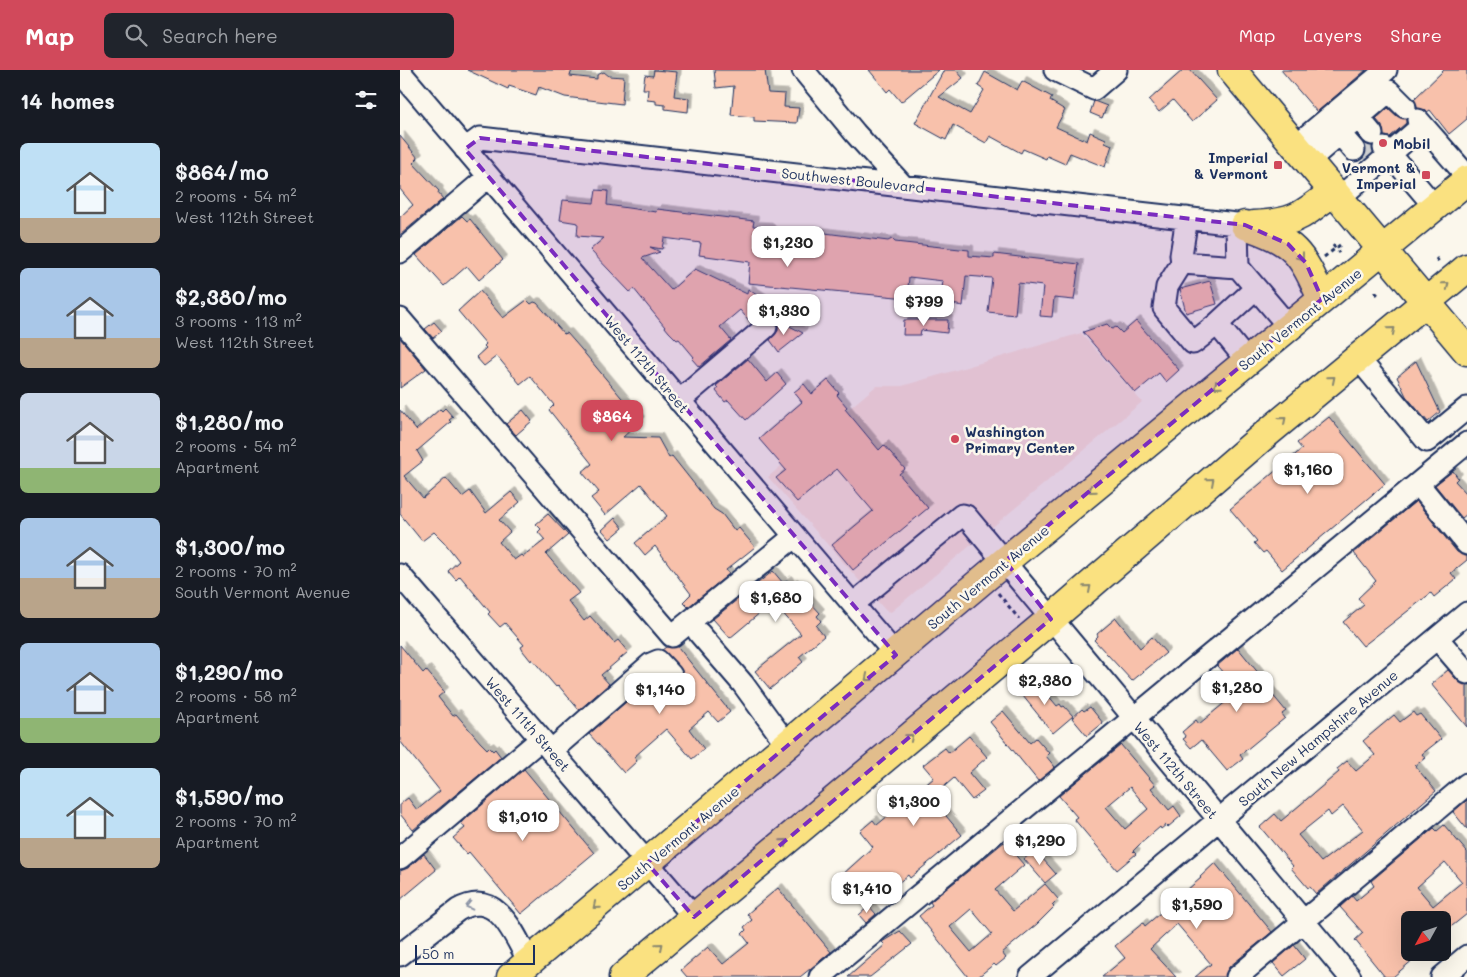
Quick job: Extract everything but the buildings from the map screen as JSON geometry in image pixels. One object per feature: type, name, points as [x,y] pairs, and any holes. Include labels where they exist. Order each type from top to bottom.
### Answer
[{"type":"main road","points":[[1232,70],[1467,351]]},
{"type":"main road","name":"South Vermont Avenue","points":[[520,969],[1005,562],[1322,299],[1383,251],[1467,178]]},
{"type":"main road","points":[[1241,225],[1287,223],[1336,194]]},
{"type":"main road","points":[[1241,225],[1273,234],[1298,252],[1306,263],[1322,299]]},
{"type":"main road","points":[[623,977],[1467,268]]},
{"type":"street","points":[[803,70],[855,133],[903,186]]},
{"type":"street","points":[[1055,70],[1094,89],[1116,70]]},
{"type":"street","points":[[1302,153],[1386,70]]},
{"type":"street","name":"West 112th Street","points":[[400,72],[896,655]]},
{"type":"street","points":[[1302,153],[1349,126],[1389,91],[1415,117],[1467,178]]},
{"type":"street","points":[[1336,194],[1373,153],[1415,117]]},
{"type":"street","points":[[1349,126],[1373,153],[1435,207]]},
{"type":"street","name":"Southwest Boulevard","points":[[465,149],[480,138],[1241,225]]},
{"type":"street","points":[[400,252],[488,177]]},
{"type":"street","points":[[1187,218],[1181,255],[1182,263],[1167,287],[1164,308],[1193,343],[1217,324],[1254,289]]},
{"type":"street","points":[[1241,225],[1238,267],[1254,289],[1289,327]]},
{"type":"street","points":[[1182,263],[1238,267]]},
{"type":"street","points":[[400,319],[672,636],[795,536]]},
{"type":"street","points":[[1217,324],[1247,361]]},
{"type":"street","points":[[679,401],[766,327]]},
{"type":"street","points":[[1358,358],[1427,441],[1467,408]]},
{"type":"street","points":[[820,977],[1467,444]]},
{"type":"street","points":[[1467,527],[1433,494],[1467,544]]},
{"type":"street","name":"West 112th Street","points":[[853,604],[962,515],[966,516],[1350,977]]},
{"type":"street","name":"West 111th Street","points":[[400,575],[694,917]]},
{"type":"street","name":"South New Hampshire Avenue","points":[[1030,977],[1467,613]]},
{"type":"street","points":[[699,633],[743,684],[788,746]]},
{"type":"street","points":[[1436,638],[1467,673]]},
{"type":"street","points":[[400,858],[651,664],[658,661],[671,676]]},
{"type":"street","points":[[1237,977],[1467,784]]},
{"type":"street","points":[[400,955],[458,910],[468,904],[480,904],[491,906],[507,922],[520,969]]},
{"type":"street","points":[[1442,977],[1467,956]]},
{"type":"path","points":[[1321,260],[1334,247],[1340,245]]},
{"type":"path","points":[[1334,247],[1340,253]]},
{"type":"path","points":[[1436,258],[1440,263]]},
{"type":"path","points":[[997,593],[1023,624]]},
{"type":"highlighted area","points":[[480,138],[1245,225],[1288,244],[1306,263],[1322,299],[1005,561],[1051,619],[694,917],[647,863],[896,655],[465,149]]},
{"type":"shaded area","name":"Washington Primary Center","points":[[1081,333],[1142,402],[891,612],[886,611],[768,477],[876,386],[902,386]]},
{"type":"tunnel","points":[[1363,142],[1374,156]]},
{"type":"place","name":"Mobil","points":[[1383,143]]},
{"type":"place","name":"Imperial & Vermont","points":[[1278,165]]},
{"type":"place","name":"Vermont & Imperial","points":[[1426,175]]},
{"type":"place","name":"Washington Primary Center","points":[[955,439]]}]
